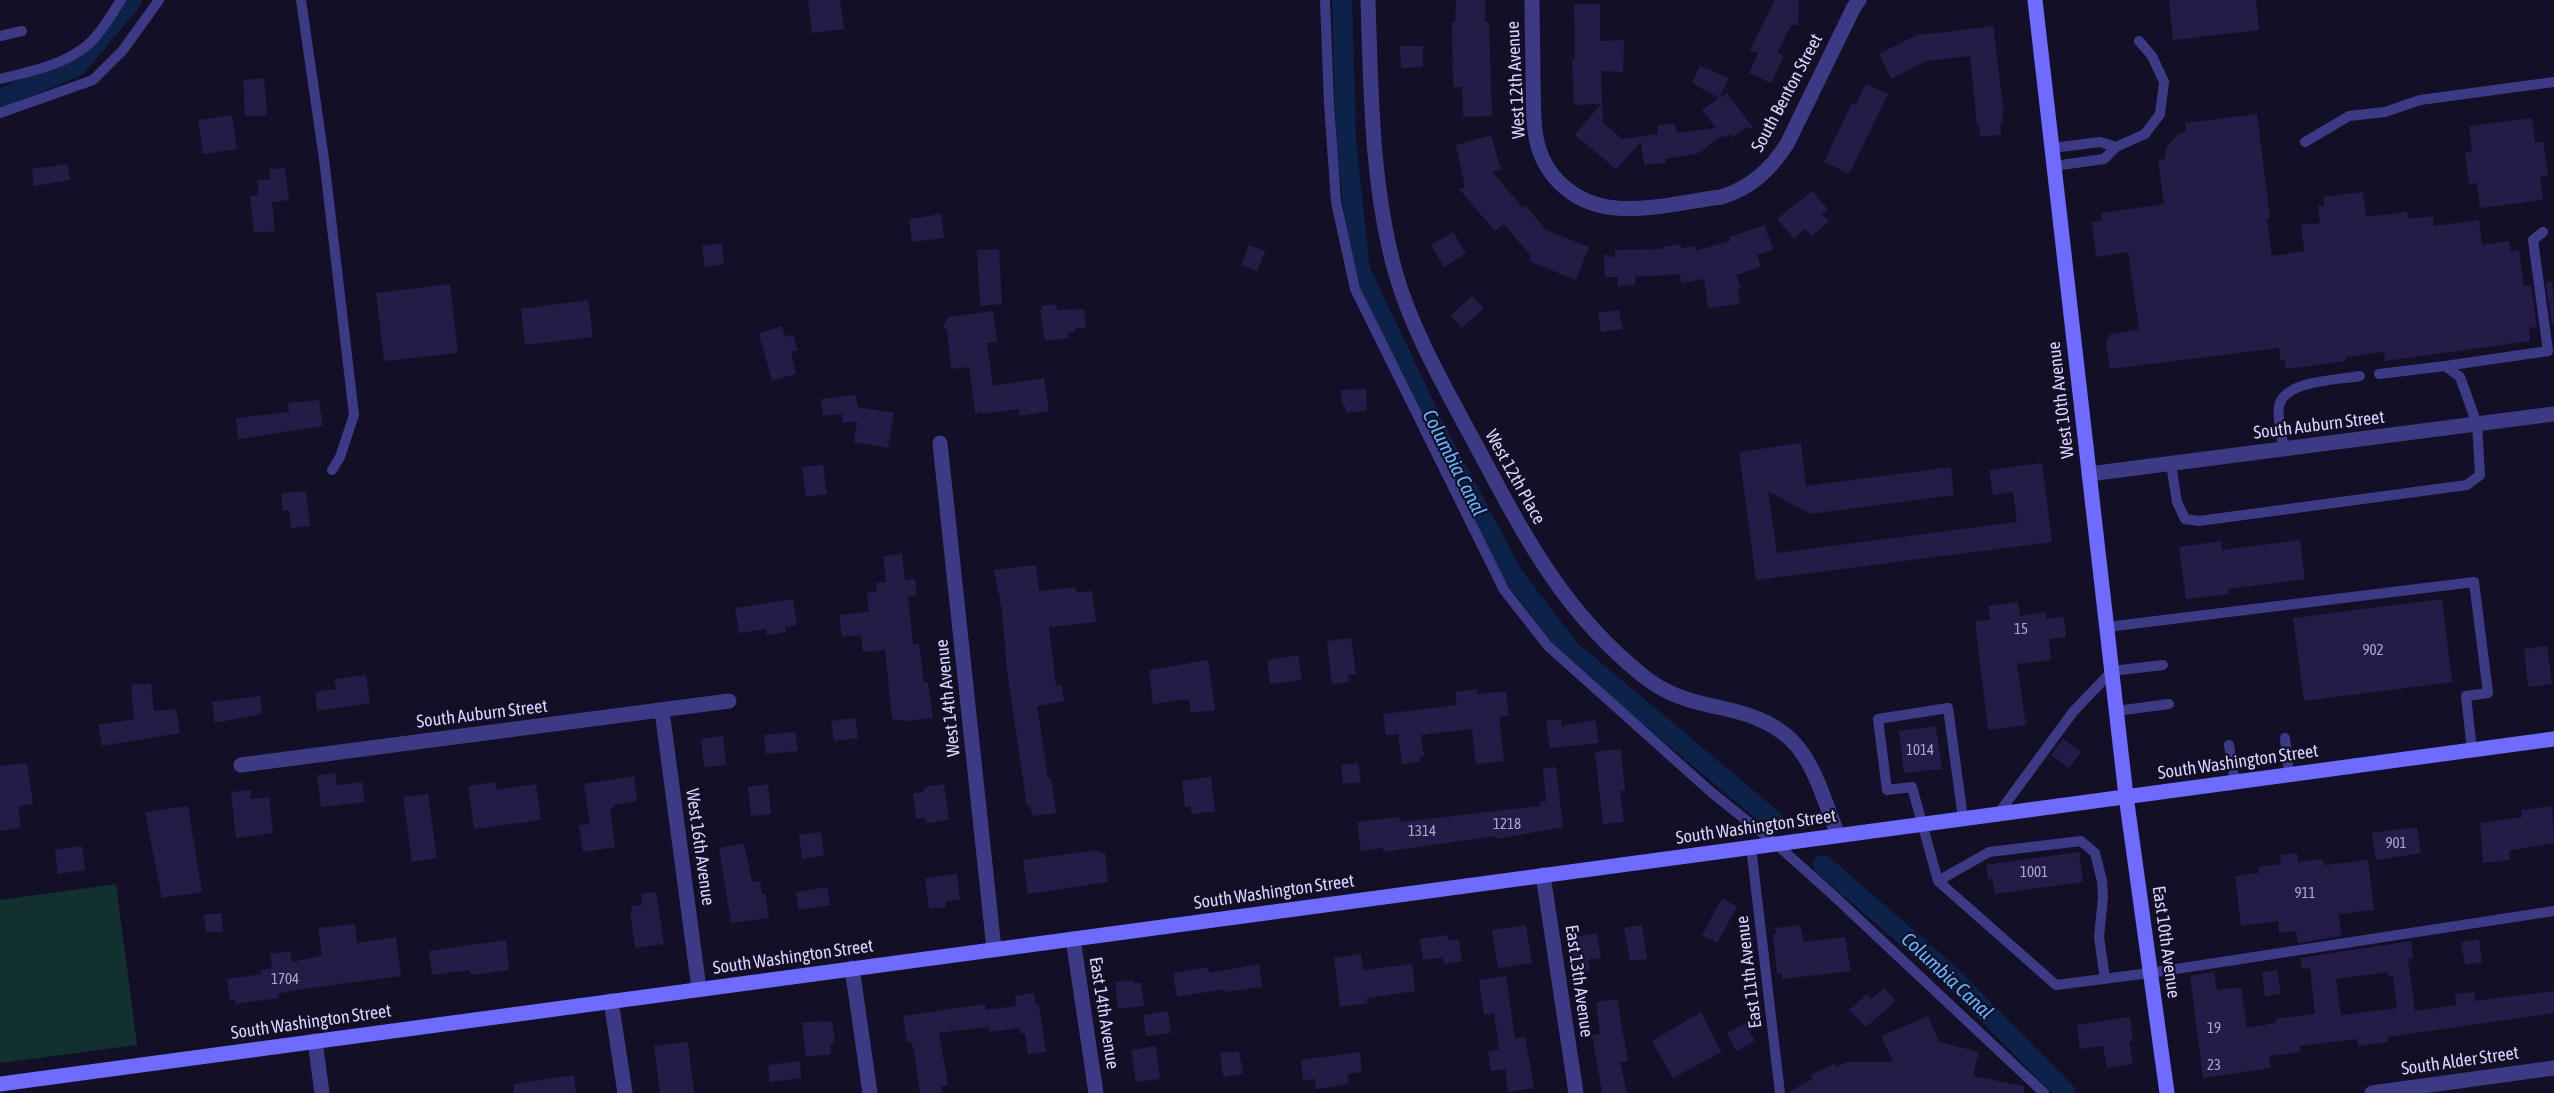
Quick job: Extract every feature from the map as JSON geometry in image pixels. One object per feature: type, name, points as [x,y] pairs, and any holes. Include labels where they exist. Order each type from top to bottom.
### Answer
[{"type":"main road","name":"West 10th Avenue","points":[[2035,0],[2126,796]]},
{"type":"main road","name":"South Washington Street","points":[[0,1084],[2554,739]]},
{"type":"main road","name":"East 10th Avenue","points":[[2126,796],[2167,1093]]},
{"type":"street","name":"West 12th Place","points":[[1368,0],[1376,163],[1395,271],[1409,310],[1441,380],[1522,530],[1541,563],[1580,614],[1605,642],[1645,677],[1670,694],[1752,716],[1784,732],[1808,761],[1838,835]]},
{"type":"street","name":"West 12th Avenue","points":[[1532,0],[1536,141],[1550,173],[1563,187]]},
{"type":"street","name":"South Benton Street","points":[[1563,187],[1580,198],[1597,204],[1633,208],[1721,196],[1735,193],[1751,184],[1775,162],[1786,144],[1859,0]]},
{"type":"street","name":"South Auburn Street","points":[[2089,474],[2554,414]]},
{"type":"street","name":"West 14th Avenue","points":[[940,443],[994,949]]},
{"type":"street","name":"South Auburn Street","points":[[241,765],[729,701]]},
{"type":"street","name":"West 16th Avenue","points":[[662,711],[699,989]]},
{"type":"street","name":"East 13th Avenue","points":[[1543,875],[1576,1093]]},
{"type":"street","name":"East 14th Avenue","points":[[1073,939],[1096,1093]]},
{"type":"street","points":[[852,968],[870,1093]]},
{"type":"street","points":[[611,1001],[625,1093]]},
{"type":"street","points":[[315,1041],[322,1093]]},
{"type":"street","name":"South Alder Street","points":[[2372,1093],[2554,1068]]},
{"type":"lane","points":[[0,79],[49,67],[70,57],[91,42],[121,0]]},
{"type":"lane","points":[[0,113],[93,80],[123,50],[159,0]]},
{"type":"lane","points":[[301,0],[326,171],[354,415],[340,457],[332,470]]},
{"type":"lane","points":[[1325,0],[1336,202],[1355,289],[1504,590],[1548,646],[1711,792],[1776,844],[2044,1093]]},
{"type":"lane","points":[[0,36],[22,31]]},
{"type":"lane","points":[[2054,166],[2104,159],[2116,147],[2145,134],[2160,114],[2164,82],[2152,56],[2139,41]]},
{"type":"lane","points":[[2305,142],[2349,116],[2385,112],[2421,100],[2554,82]]},
{"type":"lane","points":[[2052,148],[2100,142],[2116,147]]},
{"type":"lane","points":[[2379,374],[2548,351],[2533,240],[2543,232]]},
{"type":"lane","points":[[2171,464],[2177,502],[2185,519],[2199,521],[2467,485],[2480,475],[2477,424],[2460,377],[2445,366]]},
{"type":"lane","points":[[2284,449],[2279,408],[2284,394],[2296,387],[2360,376]]},
{"type":"lane","points":[[2107,627],[2474,582],[2488,693],[2466,696],[2472,750]]},
{"type":"lane","points":[[1998,814],[2073,712],[2112,671],[2163,665]]},
{"type":"lane","points":[[2116,711],[2169,704]]},
{"type":"lane","points":[[1963,818],[1948,708],[1878,719],[1887,790],[1912,787],[1938,881],[2056,985],[2150,973],[2554,911]]},
{"type":"lane","points":[[2285,738],[2289,774]]},
{"type":"lane","points":[[2229,745],[2235,782]]},
{"type":"lane","points":[[1938,881],[1989,852],[2081,841],[2095,853],[2102,881],[2103,897],[2099,937],[2105,979]]},
{"type":"lane","name":"East 11th Avenue","points":[[1751,847],[1780,1093]]},
{"type":"green space","points":[[116,884],[137,1045],[0,1063],[0,900]]},
{"type":"building","points":[[808,0],[840,0],[844,29],[812,33]]},
{"type":"building","points":[[1456,0],[1485,0],[1485,22],[1489,22],[1492,116],[1463,117],[1462,87],[1453,87],[1452,22],[1455,22]]},
{"type":"building","points":[[1775,0],[1799,0],[1798,25],[1791,25],[1777,53],[1784,56],[1771,83],[1749,73],[1758,53],[1750,50]]},
{"type":"building","points":[[2169,0],[2256,0],[2259,30],[2173,40]]},
{"type":"building","points":[[1574,4],[1600,4],[1600,41],[1624,40],[1623,72],[1601,71],[1603,123],[1622,139],[1658,134],[1658,125],[1675,124],[1676,133],[1716,128],[1702,110],[1727,93],[1755,130],[1747,127],[1732,138],[1730,134],[1723,138],[1722,136],[1699,153],[1665,159],[1666,163],[1644,165],[1641,142],[1616,169],[1575,135],[1601,104],[1574,105],[1572,59],[1575,59]]},
{"type":"building","points":[[1993,26],[2004,113],[2002,113],[2003,123],[2000,123],[2001,135],[1980,137],[1970,56],[1926,61],[1891,79],[1879,54],[1921,33],[1922,35]]},
{"type":"building","points":[[1400,46],[1423,46],[1423,67],[1401,68]]},
{"type":"building","points":[[1700,66],[1729,78],[1719,98],[1692,83]]},
{"type":"building","points":[[264,78],[267,115],[245,117],[243,80]]},
{"type":"building","points":[[1866,84],[1888,94],[1849,174],[1824,162],[1852,103],[1856,104]]},
{"type":"building","points":[[2257,114],[2270,218],[2267,218],[2272,256],[2304,251],[2301,225],[2320,223],[2318,206],[2324,206],[2323,197],[2363,192],[2366,217],[2407,212],[2408,219],[2433,216],[2434,226],[2479,220],[2482,245],[2509,241],[2511,251],[2519,250],[2524,286],[2531,285],[2537,327],[2529,328],[2530,341],[2385,361],[2384,352],[2346,357],[2346,361],[2286,369],[2284,359],[2280,360],[2279,348],[2110,369],[2106,343],[2109,335],[2139,329],[2128,252],[2096,257],[2092,222],[2102,221],[2101,213],[2164,204],[2158,160],[2165,159],[2166,148],[2177,135],[2186,131],[2185,123]]},
{"type":"building","points":[[232,115],[237,149],[203,154],[198,120]]},
{"type":"building","points":[[2532,118],[2535,142],[2543,142],[2548,175],[2540,176],[2543,200],[2480,208],[2477,183],[2469,184],[2465,152],[2472,151],[2469,126]]},
{"type":"building","points":[[1491,135],[1501,170],[1492,172],[1523,208],[1526,206],[1546,230],[1589,247],[1576,280],[1529,261],[1531,256],[1504,224],[1495,231],[1459,189],[1465,187],[1456,145]]},
{"type":"building","points":[[67,164],[70,180],[34,186],[32,169]]},
{"type":"building","points":[[285,168],[289,200],[272,202],[275,231],[254,233],[250,196],[259,195],[257,181],[270,179],[269,169]]},
{"type":"building","points":[[1812,191],[1828,209],[1822,214],[1829,221],[1812,236],[1805,229],[1794,239],[1777,219]]},
{"type":"building","points":[[941,214],[944,238],[912,242],[909,219]]},
{"type":"building","points":[[1765,225],[1773,250],[1757,255],[1761,267],[1736,275],[1741,288],[1737,290],[1740,304],[1708,308],[1704,279],[1681,283],[1680,274],[1635,277],[1635,285],[1618,286],[1618,277],[1605,277],[1604,254],[1615,258],[1615,250],[1663,249],[1663,247],[1681,244],[1681,248],[1696,246],[1696,251],[1730,241],[1729,237]]},
{"type":"building","points":[[1453,232],[1466,253],[1444,267],[1431,245]]},
{"type":"building","points":[[722,243],[724,264],[705,267],[702,246]]},
{"type":"building","points":[[1249,245],[1265,251],[1257,271],[1241,265]]},
{"type":"building","points":[[999,249],[1002,304],[980,306],[977,250]]},
{"type":"building","points":[[2552,282],[2554,324],[2552,325],[2546,283]]},
{"type":"building","points":[[450,284],[458,353],[384,361],[376,293]]},
{"type":"building","points":[[1472,296],[1484,308],[1462,328],[1451,315]]},
{"type":"building","points":[[588,300],[593,337],[525,345],[521,309]]},
{"type":"building","points":[[1056,304],[1057,310],[1084,309],[1086,327],[1068,333],[1069,338],[1045,341],[1040,310],[1042,306]]},
{"type":"building","points":[[1619,310],[1623,329],[1601,332],[1598,313]]},
{"type":"building","points":[[993,311],[997,342],[987,343],[993,386],[1044,378],[1049,411],[1020,416],[1019,409],[975,413],[969,367],[951,369],[947,330],[943,327],[948,317]]},
{"type":"building","points":[[782,326],[785,337],[793,334],[798,350],[791,352],[796,374],[772,381],[759,333]]},
{"type":"building","points":[[1366,389],[1367,411],[1346,413],[1345,406],[1342,406],[1341,390]]},
{"type":"building","points":[[856,395],[858,407],[894,413],[888,448],[854,442],[857,421],[843,423],[842,414],[823,416],[821,399]]},
{"type":"building","points":[[319,400],[323,426],[238,439],[236,418],[289,412],[288,403]]},
{"type":"building","points":[[1801,443],[1806,486],[1951,467],[1954,495],[1810,514],[1768,491],[1777,553],[2017,522],[2013,492],[1993,495],[1989,470],[2042,463],[2052,542],[1756,580],[1739,452]]},
{"type":"building","points":[[823,465],[827,494],[806,497],[802,467]]},
{"type":"building","points":[[306,491],[310,526],[291,528],[289,510],[283,511],[281,493]]},
{"type":"building","points":[[2300,540],[2305,579],[2228,589],[2229,594],[2186,599],[2179,547],[2221,541],[2222,550]]},
{"type":"building","points":[[902,554],[905,580],[915,579],[917,595],[908,596],[913,644],[919,643],[924,683],[928,682],[933,718],[906,721],[892,719],[885,650],[863,652],[861,635],[842,637],[839,615],[869,612],[867,593],[877,592],[876,583],[886,582],[883,556]]},
{"type":"building","points":[[1036,565],[1039,591],[1076,587],[1076,592],[1092,591],[1096,622],[1049,627],[1056,686],[1062,685],[1064,701],[1037,706],[1056,813],[1032,816],[1030,805],[1027,806],[1007,671],[1002,610],[994,570]]},
{"type":"building","points":[[793,599],[797,625],[785,627],[786,632],[767,635],[766,629],[739,633],[735,608]]},
{"type":"building","points":[[2442,599],[2452,682],[2304,701],[2293,618]]},
{"type":"building","points":[[2018,602],[2020,616],[2045,612],[2046,619],[2064,617],[2066,637],[2049,639],[2051,660],[2017,664],[2026,725],[1988,730],[1975,622],[1990,619],[1988,606]]},
{"type":"building","points":[[1351,638],[1356,674],[1348,675],[1349,682],[1332,684],[1327,641]]},
{"type":"building","points":[[2547,646],[2552,684],[2528,687],[2524,649]]},
{"type":"building","points":[[1298,655],[1302,680],[1270,684],[1267,660]]},
{"type":"building","points":[[1208,660],[1215,710],[1191,713],[1189,699],[1153,704],[1149,670]]},
{"type":"building","points":[[366,675],[370,703],[317,711],[315,692],[336,689],[334,679]]},
{"type":"building","points":[[151,683],[154,711],[176,709],[180,733],[102,746],[98,725],[134,719],[131,685]]},
{"type":"building","points":[[1477,689],[1477,694],[1506,691],[1509,716],[1499,717],[1504,761],[1476,764],[1472,729],[1421,735],[1424,756],[1419,757],[1420,762],[1402,764],[1398,734],[1386,735],[1383,714],[1457,705],[1455,692]]},
{"type":"building","points":[[260,696],[262,714],[215,723],[212,702]]},
{"type":"building","points":[[855,718],[858,738],[834,741],[831,721]]},
{"type":"building","points":[[1561,719],[1562,726],[1595,720],[1599,743],[1550,748],[1546,721]]},
{"type":"building","points":[[1936,726],[1942,769],[1904,773],[1899,731]]},
{"type":"building","points":[[795,732],[798,751],[766,754],[764,735]]},
{"type":"building","points":[[723,736],[726,765],[704,767],[701,739]]},
{"type":"building","points":[[2063,739],[2081,752],[2069,768],[2051,755]]},
{"type":"building","points":[[1621,749],[1625,791],[1620,791],[1624,822],[1603,824],[1595,752]]},
{"type":"building","points":[[27,763],[33,804],[18,806],[21,828],[0,831],[0,766]]},
{"type":"building","points":[[1358,763],[1361,782],[1343,784],[1341,765]]},
{"type":"building","points":[[1556,767],[1563,827],[1496,839],[1495,836],[1383,852],[1383,848],[1361,851],[1357,822],[1400,817],[1401,822],[1540,806],[1540,802],[1546,801],[1543,768]]},
{"type":"building","points":[[335,773],[337,785],[362,782],[365,802],[321,807],[317,775]]},
{"type":"building","points":[[634,776],[637,801],[613,805],[614,809],[610,809],[615,847],[583,852],[579,825],[590,824],[584,784]]},
{"type":"building","points":[[1211,777],[1215,811],[1192,814],[1190,806],[1185,807],[1182,781]]},
{"type":"building","points":[[495,782],[496,790],[536,784],[541,820],[474,829],[468,786]]},
{"type":"building","points":[[768,784],[771,814],[751,816],[748,787]]},
{"type":"building","points":[[944,784],[949,820],[926,823],[925,818],[916,819],[913,793],[923,792],[925,787]]},
{"type":"building","points":[[251,790],[251,799],[269,797],[273,833],[236,838],[231,792]]},
{"type":"building","points":[[428,794],[437,858],[412,862],[403,797]]},
{"type":"building","points":[[188,806],[202,892],[162,898],[145,812]]},
{"type":"building","points":[[2552,806],[2554,843],[2509,851],[2510,860],[2483,863],[2480,823],[2522,817],[2521,810]]},
{"type":"building","points":[[2417,827],[2421,853],[2376,860],[2372,833]]},
{"type":"building","points":[[821,832],[824,855],[802,859],[799,835]]},
{"type":"building","points":[[744,843],[752,882],[760,881],[769,918],[731,923],[719,848]]},
{"type":"building","points":[[82,846],[85,870],[58,874],[55,850]]},
{"type":"building","points":[[1099,850],[1100,853],[1105,853],[1108,882],[1028,894],[1023,860]]},
{"type":"building","points":[[2079,852],[2083,882],[1995,894],[1992,879],[1988,879],[1986,865]]},
{"type":"building","points":[[2297,853],[2298,862],[2323,859],[2324,865],[2368,860],[2374,910],[2339,914],[2341,936],[2298,943],[2296,931],[2279,933],[2278,921],[2241,926],[2235,876],[2259,873],[2258,867],[2281,864],[2280,855]]},
{"type":"building","points":[[957,874],[960,900],[946,901],[946,907],[929,909],[925,878]]},
{"type":"building","points":[[827,887],[830,905],[799,910],[796,892]]},
{"type":"building","points":[[656,892],[664,944],[635,948],[631,906],[642,905],[641,894]]},
{"type":"building","points":[[1722,898],[1737,907],[1717,943],[1702,935]]},
{"type":"building","points":[[221,913],[223,931],[206,933],[204,915]]},
{"type":"building","points":[[355,924],[357,943],[396,937],[401,976],[295,990],[278,994],[279,998],[235,1004],[235,1000],[230,1000],[227,979],[262,974],[261,970],[272,968],[270,954],[290,951],[292,962],[322,956],[318,928]]},
{"type":"building","points":[[1526,925],[1532,963],[1498,968],[1492,930]]},
{"type":"building","points":[[1642,925],[1647,959],[1630,961],[1624,928]]},
{"type":"building","points":[[1800,925],[1804,942],[1845,937],[1851,971],[1782,979],[1781,973],[1777,974],[1773,934],[1776,934],[1775,928]]},
{"type":"building","points":[[1597,933],[1601,958],[1588,960],[1589,971],[1575,973],[1570,944],[1575,943],[1574,937]]},
{"type":"building","points":[[1447,935],[1448,941],[1459,939],[1462,961],[1444,964],[1443,957],[1423,960],[1420,939]]},
{"type":"building","points":[[2479,939],[2482,962],[2465,965],[2461,942]]},
{"type":"building","points":[[506,940],[509,970],[471,975],[470,970],[432,975],[429,951]]},
{"type":"building","points":[[2411,941],[2413,958],[2408,959],[2415,1011],[2456,1005],[2455,994],[2474,992],[2475,1001],[2554,991],[2554,1013],[2387,1037],[2388,1042],[2358,1046],[2357,1039],[2299,1046],[2300,1052],[2269,1056],[2271,1068],[2203,1078],[2190,976],[2214,972],[2217,990],[2241,987],[2247,1028],[2276,1023],[2276,1019],[2315,1014],[2310,968],[2302,969],[2300,958]],"holes":[[[2388,972],[2389,977],[2393,976],[2397,1008],[2341,1015],[2336,979]]]},
{"type":"building","points":[[1361,954],[1363,970],[1412,964],[1415,991],[1367,998],[1367,1003],[1340,1007],[1334,958]]},
{"type":"building","points":[[1259,964],[1262,987],[1225,992],[1224,989],[1177,997],[1173,973],[1208,967],[1209,973]]},
{"type":"building","points":[[2277,970],[2281,994],[2265,996],[2262,972]]},
{"type":"building","points":[[1506,976],[1515,1038],[1525,1037],[1534,1088],[1508,1092],[1505,1069],[1491,1071],[1488,1051],[1499,1050],[1494,1013],[1484,1015],[1479,980]]},
{"type":"building","points":[[1133,980],[1133,983],[1141,983],[1144,1006],[1118,1009],[1115,982]]},
{"type":"building","points":[[1884,988],[1896,1001],[1866,1027],[1849,1010],[1867,994],[1871,999]]},
{"type":"building","points":[[1034,993],[1036,1005],[1039,1005],[1046,1052],[1028,1054],[1025,1033],[1020,1033],[1019,1028],[989,1032],[988,1027],[939,1033],[948,1085],[941,1086],[942,1093],[920,1093],[914,1051],[911,1041],[907,1042],[903,1016],[985,1004],[986,1010],[1016,1006],[1015,996]]},
{"type":"building","points":[[1617,999],[1628,1061],[1620,1062],[1627,1093],[1602,1093],[1592,1035],[1600,1034],[1596,1002]]},
{"type":"building","points":[[1168,1011],[1171,1033],[1146,1036],[1143,1015]]},
{"type":"building","points":[[1701,1012],[1721,1052],[1673,1078],[1652,1041]]},
{"type":"building","points":[[1928,1016],[1939,1042],[1979,1052],[1973,1076],[2024,1086],[2024,1093],[1787,1093],[1812,1079],[1811,1075],[1834,1064],[1836,1067],[1847,1062],[1893,1062],[1881,1036]]},
{"type":"building","points":[[2130,1017],[2133,1041],[2129,1041],[2133,1064],[2107,1068],[2103,1046],[2080,1049],[2077,1025]]},
{"type":"building","points":[[821,1021],[821,1023],[832,1021],[835,1043],[830,1044],[831,1054],[806,1057],[802,1023]]},
{"type":"building","points":[[1745,1024],[1755,1041],[1736,1051],[1727,1033]]},
{"type":"building","points":[[688,1042],[694,1093],[660,1093],[654,1046]]},
{"type":"building","points":[[1156,1046],[1160,1079],[1136,1082],[1131,1050]]},
{"type":"building","points":[[1239,1051],[1243,1074],[1223,1077],[1220,1053]]},
{"type":"building","points":[[1360,1052],[1362,1072],[1348,1074],[1349,1084],[1316,1089],[1315,1079],[1303,1080],[1301,1060]]},
{"type":"building","points":[[800,1061],[801,1078],[770,1082],[768,1065]]},
{"type":"building","points":[[574,1075],[576,1093],[514,1093],[514,1084]]},
{"type":"waterway","name":"Columbia Canal","points":[[0,99],[77,66],[132,0]]},
{"type":"waterway","name":"Columbia Canal","points":[[1342,0],[1346,140],[1360,270],[1434,426],[1512,574],[1570,650],[1772,819]]},
{"type":"waterway","name":"Columbia Canal","points":[[1823,865],[1948,973],[2066,1093]]}]
